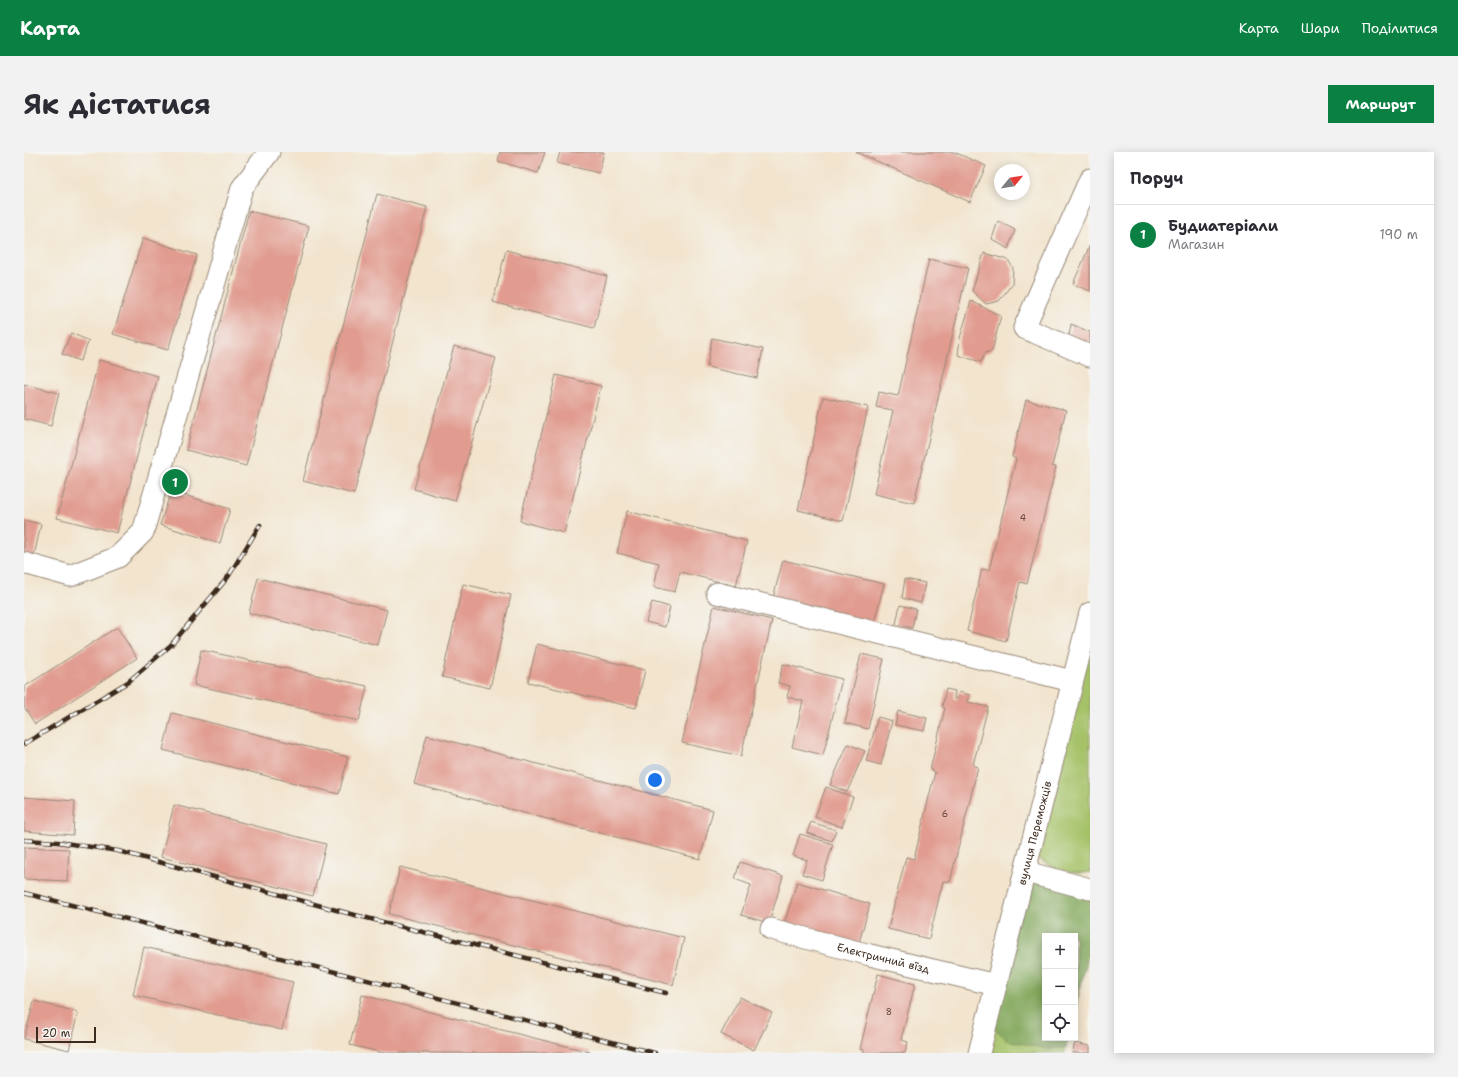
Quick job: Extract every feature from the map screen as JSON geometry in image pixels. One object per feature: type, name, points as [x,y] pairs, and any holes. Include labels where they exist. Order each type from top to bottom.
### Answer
[{"type":"street","points":[[24,563],[70,576],[118,557],[143,532],[242,188],[269,152]]},
{"type":"street","points":[[1090,179],[1024,328],[1090,356]]},
{"type":"street","points":[[717,593],[1072,681]]},
{"type":"street","name":"вулиця Переможців","points":[[979,1053],[1026,872],[1090,613]]},
{"type":"street","points":[[1026,872],[1090,889]]},
{"type":"street","name":"Електричний вїзд","points":[[771,929],[870,955],[996,985]]},
{"type":"green space","points":[[1090,613],[1090,872],[1074,873],[1051,866],[1030,853]]},
{"type":"green space","points":[[1026,872],[1090,889],[1090,948],[1078,998],[1078,933],[1042,933],[1042,1041],[1067,1041],[1066,1048],[1047,1049],[1008,1040],[987,1022]]},
{"type":"green space","points":[[987,1022],[1047,1049],[1066,1048],[1065,1053],[979,1053]]},
{"type":"building","points":[[500,152],[545,152],[538,173],[498,161]]},
{"type":"building","points":[[560,152],[604,152],[599,173],[557,163]]},
{"type":"building","points":[[856,152],[954,152],[986,166],[970,202]]},
{"type":"building","points":[[377,194],[427,207],[354,494],[303,481]]},
{"type":"building","points":[[249,211],[309,226],[246,466],[186,450]]},
{"type":"building","points":[[998,221],[1015,230],[1008,249],[992,239]]},
{"type":"building","points":[[143,238],[197,255],[168,350],[113,334]]},
{"type":"building","points":[[1090,245],[1090,291],[1073,284]]},
{"type":"building","points":[[506,250],[607,276],[594,328],[493,302]]},
{"type":"building","points":[[984,253],[1008,260],[1013,268],[1012,284],[999,301],[986,304],[972,291]]},
{"type":"building","points":[[929,259],[968,268],[914,503],[874,494],[893,410],[876,407],[879,392],[898,396]]},
{"type":"building","points":[[971,301],[1001,316],[992,351],[985,353],[981,362],[958,355],[960,338]]},
{"type":"building","points":[[1071,324],[1090,332],[1090,344],[1069,336]]},
{"type":"building","points":[[71,333],[89,341],[80,361],[62,354]]},
{"type":"building","points":[[712,338],[763,349],[757,378],[707,367]]},
{"type":"building","points":[[454,346],[496,358],[455,501],[414,489]]},
{"type":"building","points":[[99,360],[158,376],[117,533],[57,518]]},
{"type":"building","points":[[556,375],[601,386],[564,533],[520,521]]},
{"type":"building","points":[[24,384],[59,393],[51,426],[24,419]]},
{"type":"building","points":[[823,397],[868,407],[843,521],[798,510]]},
{"type":"building","points":[[1026,400],[1066,410],[1052,466],[1056,467],[1027,584],[1020,582],[1006,641],[967,631],[982,569],[989,570],[1016,459],[1012,457]]},
{"type":"building","points":[[171,491],[230,509],[220,543],[160,525]]},
{"type":"building","points":[[627,511],[747,541],[736,586],[680,572],[675,592],[654,587],[659,563],[617,553]]},
{"type":"building","points":[[24,520],[41,524],[33,561],[24,559]]},
{"type":"building","points":[[783,560],[884,584],[874,623],[773,598]]},
{"type":"building","points":[[258,578],[387,610],[378,645],[249,613]]},
{"type":"building","points":[[905,579],[925,583],[921,603],[902,598]]},
{"type":"building","points":[[463,584],[511,595],[490,688],[442,677]]},
{"type":"building","points":[[652,602],[670,607],[665,627],[646,622]]},
{"type":"building","points":[[900,605],[916,609],[912,628],[896,624]]},
{"type":"building","points":[[714,606],[772,620],[741,756],[682,743]]},
{"type":"building","points":[[117,627],[137,658],[35,724],[24,707],[24,687]]},
{"type":"building","points":[[537,644],[645,670],[636,708],[528,682]]},
{"type":"building","points":[[201,650],[367,686],[359,721],[194,685]]},
{"type":"building","points":[[861,654],[884,659],[868,729],[845,723]]},
{"type":"building","points":[[783,664],[842,679],[823,755],[792,747],[803,701],[787,697],[790,686],[778,683]]},
{"type":"building","points":[[946,689],[955,691],[954,699],[957,699],[959,692],[970,695],[968,702],[988,707],[973,765],[978,767],[950,882],[943,881],[929,939],[888,929],[906,857],[914,859],[935,772],[930,770],[945,708],[942,707]]},
{"type":"building","points":[[898,711],[927,718],[924,731],[895,725]]},
{"type":"building","points":[[172,713],[348,757],[339,794],[163,750]]},
{"type":"building","points":[[878,717],[892,721],[881,765],[866,761]]},
{"type":"building","points":[[427,735],[713,810],[700,859],[414,784]]},
{"type":"building","points":[[848,744],[865,751],[847,792],[830,785]]},
{"type":"building","points":[[826,787],[853,797],[842,827],[815,817]]},
{"type":"building","points":[[24,797],[75,801],[73,835],[24,831]]},
{"type":"building","points":[[174,805],[326,844],[313,896],[161,857]]},
{"type":"building","points":[[811,822],[836,830],[832,841],[807,833]]},
{"type":"building","points":[[800,834],[833,844],[822,880],[802,874],[807,860],[793,856]]},
{"type":"building","points":[[24,847],[69,849],[67,881],[24,879]]},
{"type":"building","points":[[740,862],[783,876],[769,923],[741,915],[751,885],[735,879]]},
{"type":"building","points":[[400,867],[684,938],[673,985],[389,914]]},
{"type":"building","points":[[797,882],[870,904],[858,946],[784,924]]},
{"type":"building","points":[[144,947],[293,982],[282,1030],[133,995]]},
{"type":"building","points":[[878,974],[915,984],[901,1040],[908,1042],[905,1053],[864,1053],[864,1050],[860,1049]]},
{"type":"building","points":[[362,995],[590,1053],[384,1053],[350,1045]]},
{"type":"building","points":[[740,997],[772,1013],[754,1050],[721,1034]]},
{"type":"building","points":[[34,1001],[78,1012],[69,1050],[24,1039]]},
{"type":"building","points":[[1075,1043],[1090,1046],[1090,1053],[1072,1053]]},
{"type":"railway","points":[[24,744],[128,682],[171,645],[228,577],[260,525]]},
{"type":"railway","points":[[24,840],[58,842],[118,851],[351,914],[666,993]]},
{"type":"railway","points":[[24,893],[655,1053]]},
{"type":"place","name":"Будиатеріали","points":[[175,482]]}]
